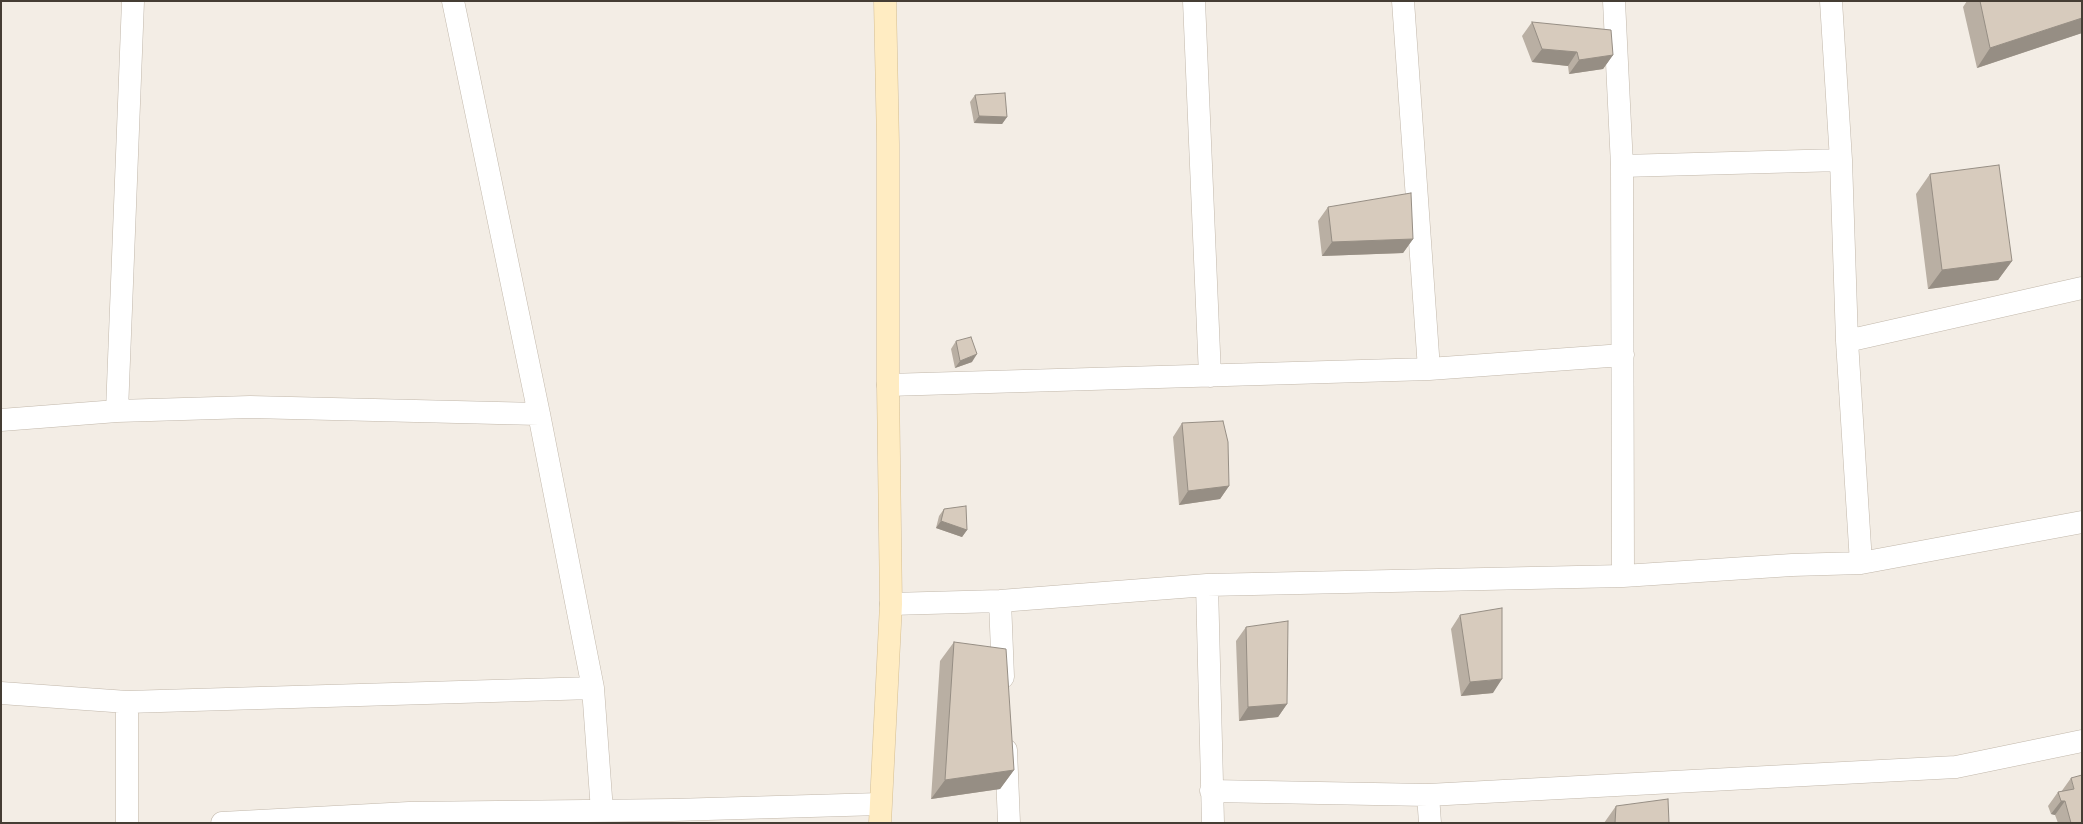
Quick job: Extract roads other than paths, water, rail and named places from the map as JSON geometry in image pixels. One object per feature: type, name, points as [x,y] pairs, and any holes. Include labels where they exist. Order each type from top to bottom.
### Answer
[{"type":"street","points":[[117,411],[133,1]]},
{"type":"street","points":[[453,1],[539,414],[593,688],[602,811]]},
{"type":"street","points":[[222,823],[409,813],[602,811],[880,814],[891,604],[888,385],[888,144],[885,1]]},
{"type":"street","points":[[1194,1],[1210,376]]},
{"type":"street","points":[[1403,1],[1429,368]]},
{"type":"street","points":[[1614,1],[1622,166],[1623,576]]},
{"type":"street","points":[[1831,1],[1841,160],[1847,341],[1861,563]]},
{"type":"street","points":[[1622,166],[1841,160]]},
{"type":"street","points":[[1847,341],[2082,288]]},
{"type":"street","points":[[888,385],[1429,368],[1623,355]]},
{"type":"street","points":[[1,420],[117,411],[250,407],[539,414]]},
{"type":"street","points":[[891,604],[1000,601],[1207,585],[1623,576],[1792,565],[1861,563],[2082,522]]},
{"type":"street","points":[[1207,585],[1213,823]]},
{"type":"street","points":[[1000,601],[1004,696]]},
{"type":"street","points":[[1,693],[127,702],[593,688]]},
{"type":"street","points":[[127,702],[127,823]]},
{"type":"street","points":[[1005,728],[1009,823]]},
{"type":"street","points":[[1211,791],[1428,795],[1956,767],[2082,741]]},
{"type":"street","points":[[1428,795],[1430,823]]}]
